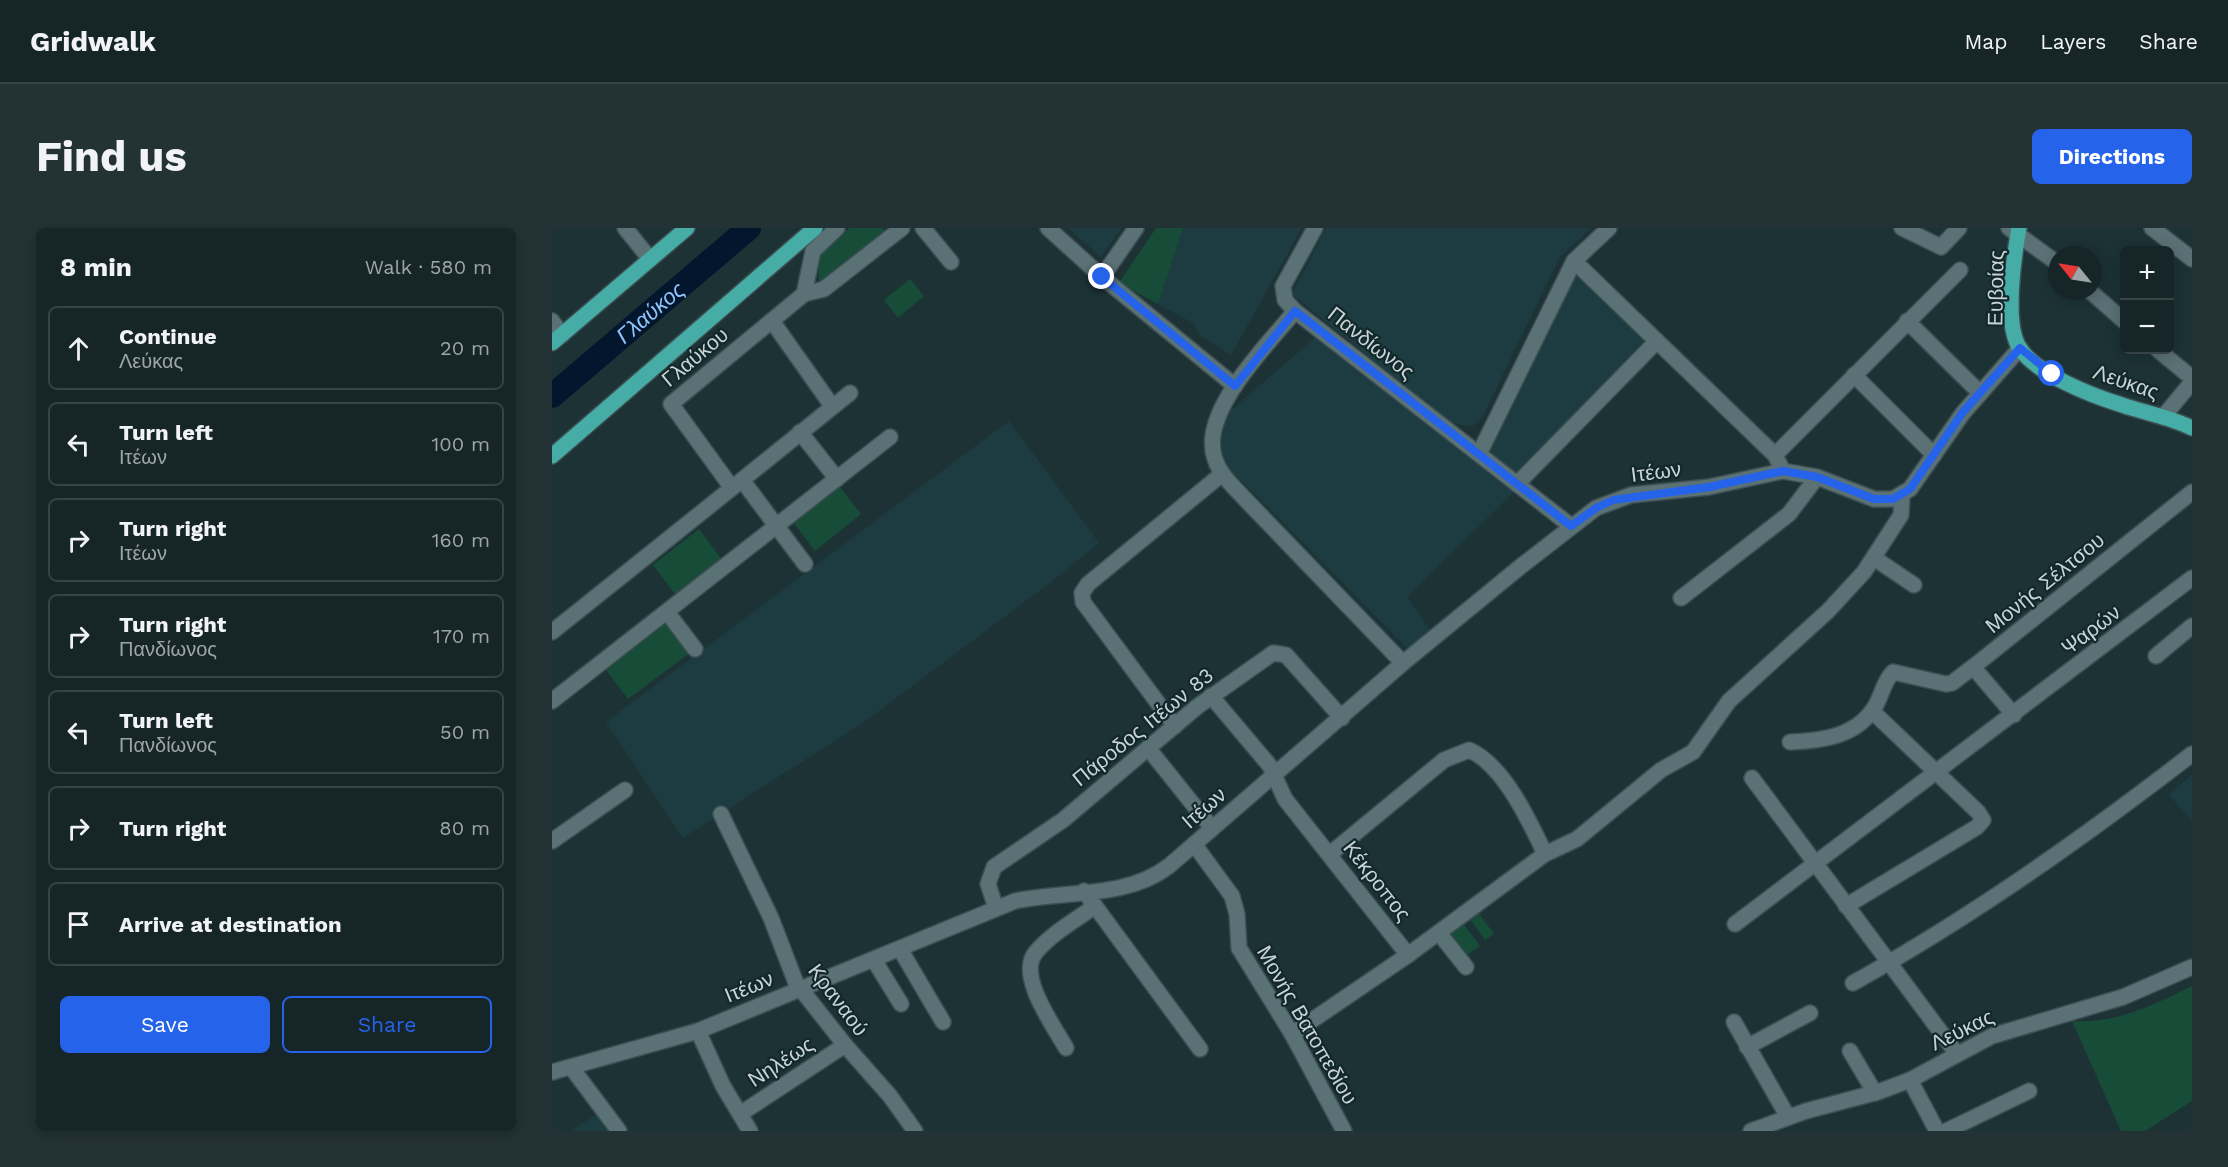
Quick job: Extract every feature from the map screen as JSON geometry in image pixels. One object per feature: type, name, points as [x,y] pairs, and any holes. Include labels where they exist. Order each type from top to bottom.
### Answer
[{"type":"main road","points":[[557,339],[687,228]]},
{"type":"main road","name":"Γλαύκου","points":[[552,456],[815,228]]},
{"type":"main road","name":"Ευβοίας","points":[[2015,230],[2013,306],[2014,328],[2020,348]]},
{"type":"main road","name":"Λεύκας","points":[[2020,348],[2037,363],[2070,384],[2104,399],[2163,417],[2192,429]]},
{"type":"street","points":[[625,228],[650,259]]},
{"type":"street","points":[[804,294],[809,282],[813,251],[837,228]]},
{"type":"street","name":"Γλαύκου","points":[[737,484],[671,404],[804,294],[824,289],[902,228]]},
{"type":"street","points":[[923,228],[951,262]]},
{"type":"street","points":[[1048,228],[1102,277],[1235,386]]},
{"type":"street","points":[[1102,277],[1136,228]]},
{"type":"street","points":[[1295,311],[1285,300],[1283,286],[1315,228]]},
{"type":"street","points":[[1479,454],[1574,261],[1609,228]]},
{"type":"street","points":[[1902,228],[1941,247],[1959,228]]},
{"type":"street","points":[[2152,228],[2192,259]]},
{"type":"street","points":[[2015,230],[2048,257]]},
{"type":"street","points":[[1574,261],[1775,455],[1783,471]]},
{"type":"street","points":[[1775,455],[1960,270]]},
{"type":"street","points":[[2100,300],[2120,317]]},
{"type":"street","name":"Πανδίωνος","points":[[1222,474],[1214,456],[1213,435],[1222,407],[1235,386],[1295,311],[1571,526]]},
{"type":"street","points":[[552,321],[557,339]]},
{"type":"street","points":[[772,321],[832,406]]},
{"type":"street","points":[[1907,321],[1979,392]]},
{"type":"street","points":[[1517,484],[1657,342]]},
{"type":"street","points":[[1330,854],[1444,760],[1469,750],[1480,755],[1522,807],[1545,854],[1577,838],[1661,770],[1693,752],[1729,701],[1828,610],[1874,558],[1901,515],[1902,495],[1914,484],[1979,392],[2020,348]]},
{"type":"street","points":[[2163,354],[2192,380],[2163,417]]},
{"type":"street","points":[[1854,375],[1934,455]]},
{"type":"street","points":[[552,632],[850,393]]},
{"type":"street","points":[[800,432],[837,479]]},
{"type":"street","points":[[552,701],[890,437]]},
{"type":"street","name":"Ιτέων","points":[[552,1072],[698,1031],[996,908],[1029,898],[1124,887],[1146,880],[1169,866],[1403,663],[1571,526],[1596,508],[1613,500],[1709,487],[1783,471],[1817,477],[1874,499],[1893,499],[1902,495]]},
{"type":"street","points":[[1175,726],[1083,602],[1082,593],[1088,584],[1222,474],[1403,663]]},
{"type":"street","points":[[1681,598],[1789,514],[1817,477]]},
{"type":"street","points":[[737,484],[776,526],[805,564]]},
{"type":"street","name":"Μονής Σέλτσου","points":[[1872,711],[1893,672],[1946,684],[1952,683],[2192,492]]},
{"type":"street","points":[[1874,558],[1914,585]]},
{"type":"street","name":"Ψαρών","points":[[1735,924],[2192,578]]},
{"type":"street","points":[[667,612],[695,649]]},
{"type":"street","points":[[2156,656],[2192,626]]},
{"type":"street","name":"Πάροδος Ιτέων 83","points":[[996,908],[988,884],[994,867],[1063,820],[1211,696],[1273,652],[1286,655],[1342,718]]},
{"type":"street","points":[[1973,667],[2014,715]]},
{"type":"street","name":"Κέκροπος","points":[[1211,696],[1270,766],[1285,799],[1408,955],[1545,854]]},
{"type":"street","points":[[1790,742],[1819,740],[1840,735],[1858,724],[1872,711],[1983,818],[1982,823],[1846,906]]},
{"type":"street","points":[[1148,748],[1212,828]]},
{"type":"street","points":[[1853,983],[2044,866],[2192,754]]},
{"type":"street","points":[[1752,778],[1957,1054]]},
{"type":"street","points":[[552,841],[625,790]]},
{"type":"street","name":"Κραναού","points":[[721,814],[767,909],[791,974],[845,1045],[890,1096],[915,1131]]},
{"type":"street","name":"Μονής Βατοπεδίου","points":[[1194,844],[1232,896],[1237,914],[1239,948],[1292,1034],[1344,1131]]},
{"type":"street","points":[[1084,891],[1200,1049]]},
{"type":"street","points":[[1066,1048],[1030,981],[1029,965],[1035,952],[1095,906]]},
{"type":"street","points":[[1439,933],[1466,967]]},
{"type":"street","points":[[900,949],[943,1022]]},
{"type":"street","points":[[1292,1034],[1408,955]]},
{"type":"street","points":[[874,960],[901,1004]]},
{"type":"street","name":"Λεύκας","points":[[1751,1131],[1788,1117],[1875,1093],[1910,1080],[2008,1030],[2123,997],[2192,967]]},
{"type":"street","points":[[1747,1047],[1810,1012]]},
{"type":"street","points":[[1734,1022],[1788,1117]]},
{"type":"street","points":[[698,1031],[723,1086],[750,1131]]},
{"type":"street","name":"Νηλέως","points":[[740,1114],[845,1045]]},
{"type":"street","points":[[1850,1051],[1875,1093]]},
{"type":"street","points":[[571,1067],[619,1131]]},
{"type":"street","points":[[1910,1080],[1936,1131]]},
{"type":"street","points":[[1946,1131],[2029,1091]]},
{"type":"shaded area","points":[[1068,228],[1121,228],[1101,257]]},
{"type":"shaded area","points":[[1183,228],[1302,228],[1231,355],[1199,335],[1193,323],[1158,304]]},
{"type":"shaded area","points":[[1326,228],[1591,228],[1560,257],[1482,418],[1473,426],[1466,426],[1449,422],[1292,294]]},
{"type":"shaded area","points":[[1575,271],[1650,342],[1518,476],[1484,452]]},
{"type":"shaded area","points":[[1317,336],[1516,490],[1407,597],[1431,631],[1408,649],[1229,468],[1222,458],[1222,435],[1228,413]]},
{"type":"shaded area","points":[[1009,421],[1099,543],[1051,582],[864,722],[683,838],[606,722]]},
{"type":"shaded area","points":[[2192,775],[2192,820],[2169,795]]},
{"type":"shaded area","points":[[601,1111],[616,1131],[571,1131]]},
{"type":"green space","points":[[849,228],[882,228],[887,234],[824,283],[819,282],[818,257]]},
{"type":"green space","points":[[1156,228],[1183,228],[1158,304],[1119,283]]},
{"type":"green space","points":[[910,279],[924,296],[898,318],[884,300]]},
{"type":"green space","points":[[839,486],[861,514],[815,551],[793,522]]},
{"type":"green space","points":[[699,529],[723,561],[677,597],[653,565]]},
{"type":"green space","points":[[665,618],[691,652],[628,699],[603,666]]},
{"type":"green space","points":[[1478,912],[1494,934],[1485,940],[1469,918]]},
{"type":"green space","points":[[1462,922],[1480,946],[1469,954],[1461,954],[1446,933]]},
{"type":"green space","points":[[2192,986],[2192,1101],[2145,1131],[2121,1131],[2072,1021],[2104,1019],[2134,1012]]},
{"type":"waterway","name":"Γλαύκος","points":[[552,396],[749,228]]},
{"type":"route","points":[[1102,277],[1235,386],[1295,311],[1571,526],[1607,502],[1631,495],[1709,487],[1783,471],[1800,472],[1817,477],[1874,499],[1893,499],[1910,489],[1963,412],[2020,348],[2052,374]]}]
